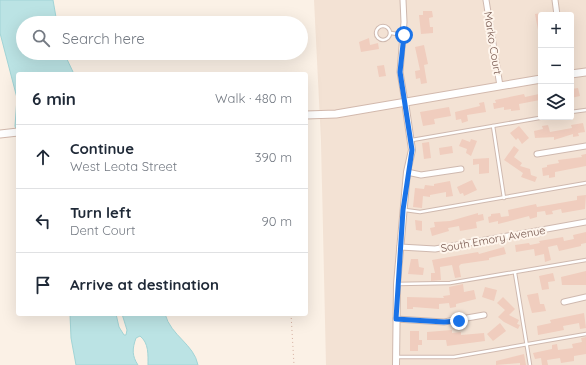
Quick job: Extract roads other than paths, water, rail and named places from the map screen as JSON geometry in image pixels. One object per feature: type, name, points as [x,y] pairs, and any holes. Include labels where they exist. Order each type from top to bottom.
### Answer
[{"type":"main road","points":[[574,74],[586,72]]},
{"type":"main road","points":[[308,115],[336,114],[538,80]]},
{"type":"main road","points":[[0,134],[16,132]]},
{"type":"street","points":[[396,365],[396,319],[400,247],[407,172],[412,150],[400,72],[404,35],[403,0]]},
{"type":"street","name":"Marko Court","points":[[486,0],[500,86]]},
{"type":"street","points":[[555,0],[557,12]]},
{"type":"street","points":[[538,154],[586,146]]},
{"type":"street","points":[[407,172],[421,175],[461,169]]},
{"type":"street","name":"South Emory Avenue","points":[[400,247],[435,249],[586,222]]},
{"type":"street","points":[[564,302],[586,298]]},
{"type":"street","points":[[396,319],[444,322],[484,315]]},
{"type":"lane","points":[[383,25],[390,29],[391,33],[390,37],[383,40],[377,36],[376,33],[380,26],[383,25]]},
{"type":"lane","points":[[391,33],[404,35]]},
{"type":"lane","points":[[574,112],[586,110]]},
{"type":"lane","points":[[411,140],[538,118]]},
{"type":"lane","points":[[493,126],[504,198]]},
{"type":"lane","points":[[403,210],[420,212],[586,184]]},
{"type":"lane","points":[[398,284],[433,285],[450,283],[586,260]]},
{"type":"lane","points":[[515,273],[530,365]]},
{"type":"lane","points":[[396,357],[454,357],[586,334]]},
{"type":"water","points":[[0,0],[53,0],[56,16],[16,16],[16,60],[67,60],[73,72],[16,72],[16,94],[0,33]]},
{"type":"water","points":[[70,316],[116,316],[119,327],[124,335],[126,335],[127,330],[123,316],[166,316],[172,328],[192,351],[198,365],[148,365],[148,353],[145,342],[140,336],[136,338],[133,349],[138,365],[76,365],[71,338]]}]
